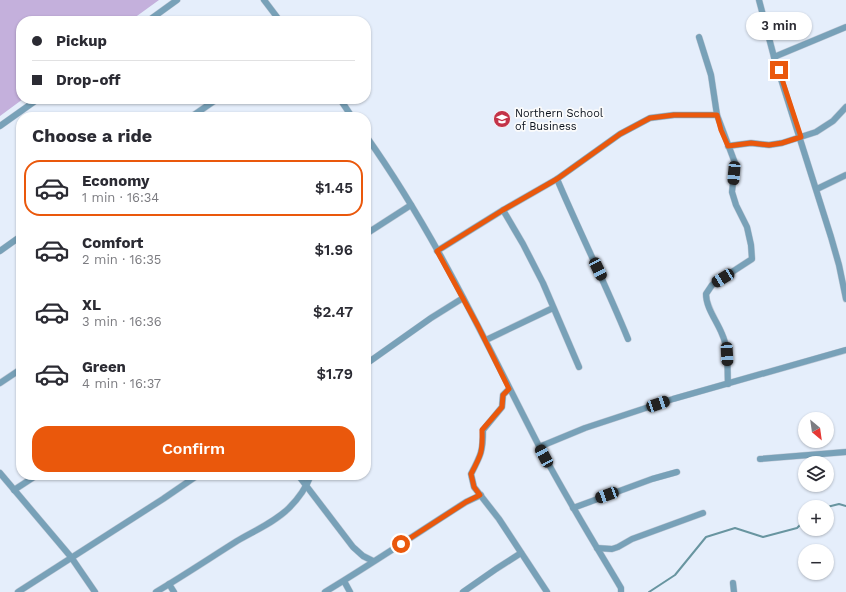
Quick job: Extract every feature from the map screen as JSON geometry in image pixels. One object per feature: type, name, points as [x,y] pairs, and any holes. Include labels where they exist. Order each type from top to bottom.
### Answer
[{"type":"street","points":[[155,16],[177,0]]},
{"type":"street","points":[[264,0],[276,16]]},
{"type":"street","points":[[759,0],[774,57],[817,189],[839,265],[846,299]]},
{"type":"street","points":[[774,57],[846,27]]},
{"type":"street","points":[[699,37],[711,75],[717,115],[721,130],[735,163],[732,192],[736,205],[747,227],[752,253],[752,260],[712,285],[706,294],[709,307],[723,334],[726,346],[728,384]]},
{"type":"street","points":[[20,112],[31,104]]},
{"type":"street","points":[[199,112],[210,104]]},
{"type":"street","points":[[728,146],[751,143],[769,145],[782,143],[801,137],[816,132],[833,121],[846,108]]},
{"type":"street","points":[[0,126],[16,115]]},
{"type":"street","points":[[437,251],[503,210],[557,179],[620,134],[650,118],[674,115],[717,115]]},
{"type":"street","points":[[371,144],[411,205],[464,298],[539,447],[573,508],[621,588],[621,592]]},
{"type":"street","points":[[817,189],[846,175]]},
{"type":"street","points":[[557,179],[609,292],[628,339]]},
{"type":"street","points":[[371,231],[411,205]]},
{"type":"street","points":[[503,210],[523,244],[543,283],[579,367]]},
{"type":"street","points":[[0,251],[16,240]]},
{"type":"street","points":[[371,360],[431,318],[464,298]]},
{"type":"street","points":[[486,340],[553,308]]},
{"type":"street","points":[[539,447],[585,428],[665,401],[846,350]]},
{"type":"street","points":[[0,383],[16,372]]},
{"type":"street","points":[[509,389],[503,395],[502,407],[482,430],[483,448],[471,474],[474,487],[499,519],[547,592]]},
{"type":"street","points":[[760,460],[832,452],[846,452]]},
{"type":"street","points":[[573,508],[677,472]]},
{"type":"street","points":[[0,473],[71,558],[95,592]]},
{"type":"street","points":[[14,490],[29,480]]},
{"type":"street","points":[[18,592],[191,480]]},
{"type":"street","points":[[302,480],[353,547],[363,556],[373,561]]},
{"type":"street","points":[[156,592],[272,521],[288,509],[302,494],[309,480]]},
{"type":"street","points":[[325,592],[466,502],[480,495]]},
{"type":"street","points":[[597,548],[612,549],[632,539],[703,513]]},
{"type":"street","points":[[463,592],[521,554]]},
{"type":"street","points":[[344,581],[350,592]]},
{"type":"street","points":[[733,583],[734,592]]},
{"type":"street","points":[[169,584],[174,592]]},
{"type":"shaded area","points":[[0,0],[159,0],[137,16],[16,16],[16,104],[0,116]]},
{"type":"waterway","points":[[834,505],[839,504],[846,506]]},
{"type":"waterway","points":[[649,592],[675,575],[706,537],[735,528],[763,537],[798,527]]},
{"type":"place","name":"Northern School of Business","points":[[502,119]]},
{"type":"route","points":[[401,544],[466,502],[480,495],[474,487],[471,474],[483,448],[482,430],[502,407],[503,395],[509,389],[486,340],[437,251],[503,210],[557,179],[620,134],[650,118],[674,115],[717,115],[721,130],[728,146],[751,143],[769,145],[782,143],[801,137],[779,70]]}]
